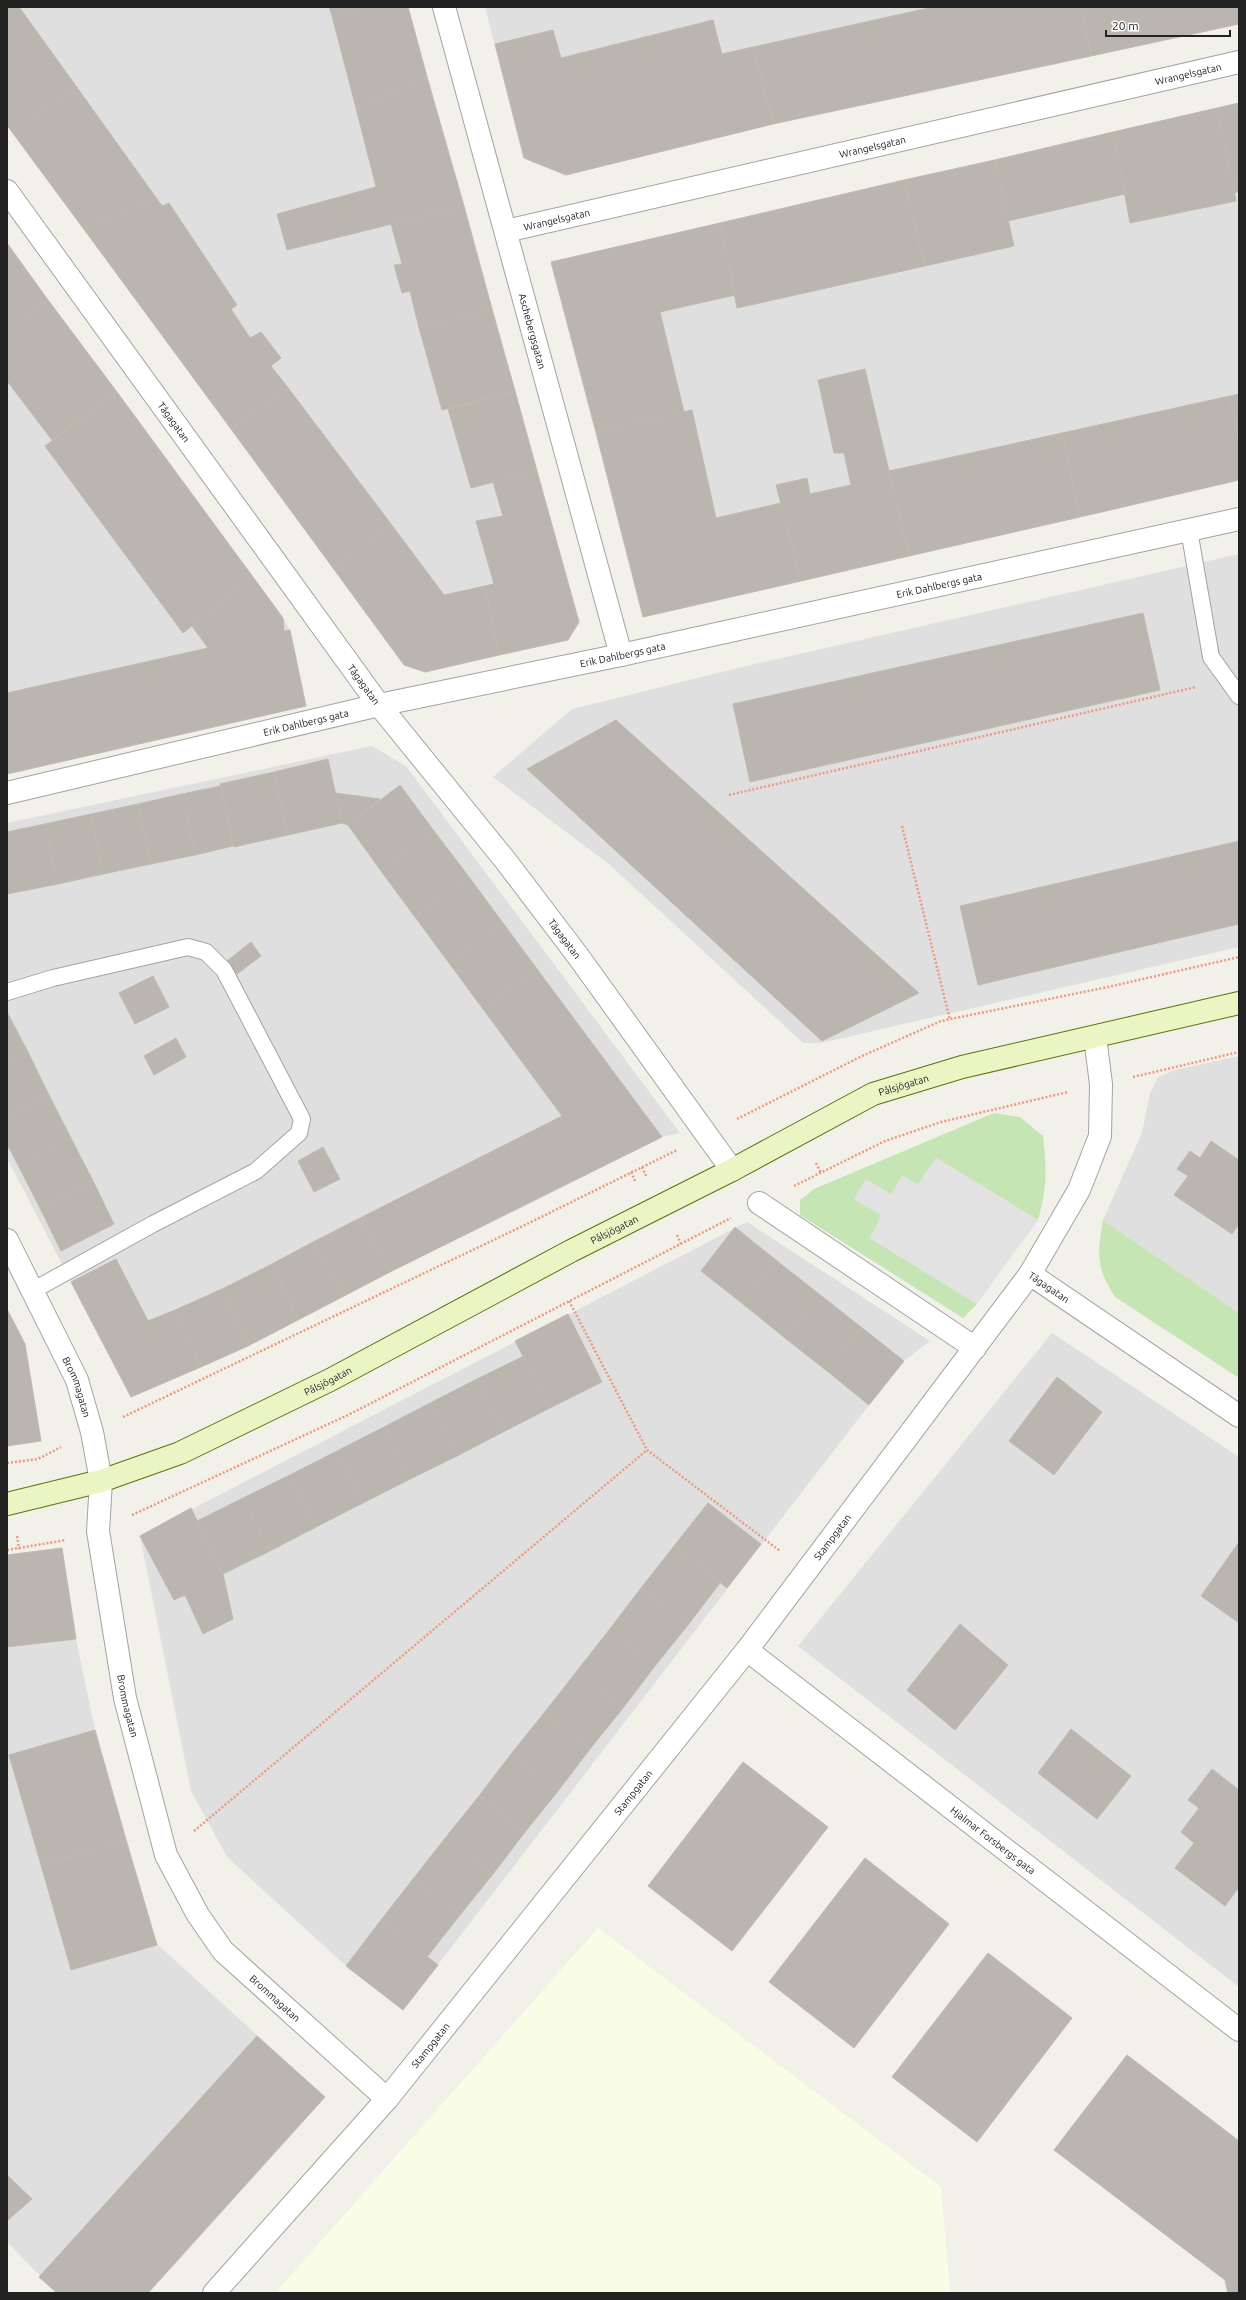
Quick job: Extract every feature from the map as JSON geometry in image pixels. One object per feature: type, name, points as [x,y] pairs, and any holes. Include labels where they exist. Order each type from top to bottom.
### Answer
[{"type":"street","name":"Aschebergsgatan","points":[[444,7],[621,655]]},
{"type":"street","name":"Wrangelsgatan","points":[[506,231],[1239,62]]},
{"type":"street","name":"Tågagatan","points":[[7,190],[379,705],[505,860],[578,956],[732,1170]]},
{"type":"street","name":"Erik Dahlbergs gata","points":[[7,793],[379,705],[621,655],[1239,519]]},
{"type":"street","name":"Pålsjögatan","points":[[7,1504],[101,1481],[180,1453],[323,1383],[570,1251],[732,1170],[873,1094],[962,1067],[1239,1003]]},
{"type":"street","name":"Tågagatan","points":[[1095,1037],[1100,1084],[1100,1136],[1079,1190],[1030,1274],[1239,1416]]},
{"type":"street","points":[[759,1203],[975,1348]]},
{"type":"street","name":"Brommagatan","points":[[7,1240],[77,1380],[92,1432],[101,1481],[98,1531],[125,1698],[166,1855],[198,1915],[223,1951],[387,2099]]},
{"type":"street","name":"Stampgatan","points":[[214,2293],[387,2099],[747,1650],[1030,1274]]},
{"type":"street","name":"Hjalmar Forsbergs gata","points":[[747,1650],[1239,2030]]},
{"type":"lane","points":[[1189,530],[1211,657],[1239,696]]},
{"type":"lane","points":[[7,992],[53,978],[188,947],[206,952],[224,970],[302,1119],[299,1133],[256,1171],[153,1224],[32,1291]]},
{"type":"path","points":[[729,795],[1228,680]]},
{"type":"path","points":[[902,826],[950,1020]]},
{"type":"path","points":[[7,1463],[38,1459],[527,1224],[862,1056],[941,1021],[1239,957]]},
{"type":"path","points":[[7,1550],[55,1543],[98,1531],[348,1415],[759,1203],[885,1142],[927,1127],[1100,1084],[1239,1052]]},
{"type":"path","points":[[569,1301],[647,1450],[806,1571]]},
{"type":"path","points":[[166,1855],[647,1450]]},
{"type":"shaded area","points":[[7,7],[408,7],[579,622],[568,640],[425,672],[333,568],[7,125]]},
{"type":"shaded area","points":[[485,7],[1239,7],[1239,24],[773,124],[566,175],[524,158]]},
{"type":"shaded area","points":[[1239,103],[1239,480],[643,617],[551,262]]},
{"type":"shaded area","points":[[7,244],[283,618],[290,630],[306,706],[7,774]]},
{"type":"shaded area","points":[[1239,554],[1239,947],[821,1043],[803,1043],[610,865],[493,777],[572,709],[742,667]]},
{"type":"shaded area","points":[[372,746],[406,766],[680,1133],[662,1137],[131,1397],[7,1158],[7,823]]},
{"type":"shaded area","points":[[1239,1056],[1239,1313],[1103,1220],[1142,1133],[1150,1093],[1158,1077],[1175,1070]]},
{"type":"shaded area","points":[[936,1158],[1038,1220],[977,1304],[870,1238],[881,1215],[854,1199],[866,1179],[891,1194],[902,1175],[918,1185]]},
{"type":"shaded area","points":[[747,1222],[930,1341],[904,1361],[869,1405],[403,2010],[346,1966],[227,1857],[191,1791],[140,1536]]},
{"type":"shaded area","points":[[1052,1333],[1239,1457],[1239,1987],[798,1646]]},
{"type":"shaded area","points":[[62,1548],[76,1639],[95,1730],[157,1944],[325,2097],[148,2293],[57,2293],[7,2242],[7,1555]]},
{"type":"shaded area","points":[[598,1928],[941,2187],[950,2293],[275,2293]]},
{"type":"green space","points":[[994,1113],[1020,1117],[1043,1136],[1045,1188],[1038,1220],[936,1158],[918,1185],[891,1194],[854,1199],[882,1215],[870,1238],[977,1304],[963,1318],[800,1215],[800,1200],[814,1189]]},
{"type":"green space","points":[[1103,1220],[1239,1313],[1239,1378],[1115,1297],[1101,1269],[1099,1252]]},
{"type":"building","points":[[7,7],[19,7],[76,86],[12,132],[7,125]]},
{"type":"building","points":[[329,7],[369,7],[332,16]]},
{"type":"building","points":[[369,7],[408,7],[427,77],[356,108],[332,16]]},
{"type":"building","points":[[933,7],[1081,7],[1091,56],[773,124],[753,47]]},
{"type":"building","points":[[1081,7],[1239,7],[1239,24],[1091,56]]},
{"type":"building","points":[[713,20],[722,54],[753,47],[773,124],[566,175],[524,158],[495,44],[553,30],[561,58]]},
{"type":"building","points":[[427,77],[464,206],[287,250],[277,214],[376,187],[356,108]]},
{"type":"building","points":[[76,86],[157,199],[83,228],[12,132]]},
{"type":"building","points":[[1239,103],[1239,191],[1234,193],[1217,108]]},
{"type":"building","points":[[1217,108],[1236,201],[1130,223],[1113,132]]},
{"type":"building","points":[[1113,132],[1125,194],[1008,221],[995,160]]},
{"type":"building","points":[[995,160],[1014,246],[925,266],[904,180]]},
{"type":"building","points":[[904,180],[925,266],[737,308],[720,223]]},
{"type":"building","points":[[157,199],[162,206],[169,203],[237,305],[231,309],[250,338],[261,332],[281,358],[271,366],[289,389],[231,429],[83,228]]},
{"type":"building","points":[[464,206],[492,309],[419,328],[410,291],[402,293],[394,265],[402,264],[391,224]]},
{"type":"building","points":[[720,223],[735,295],[660,312],[684,412],[596,432],[551,262]]},
{"type":"building","points":[[7,243],[48,300],[7,330]]},
{"type":"building","points":[[48,300],[117,392],[52,440],[7,381],[7,330]]},
{"type":"building","points":[[492,309],[515,391],[442,410],[419,328]]},
{"type":"building","points":[[865,369],[909,556],[801,581],[776,485],[807,478],[810,494],[851,485],[844,453],[834,453],[818,380]]},
{"type":"building","points":[[289,389],[391,524],[333,568],[231,429]]},
{"type":"building","points":[[515,391],[537,471],[471,488],[448,409]]},
{"type":"building","points":[[117,392],[253,577],[183,633],[45,446]]},
{"type":"building","points":[[1239,394],[1239,443],[1230,396]]},
{"type":"building","points":[[1230,396],[1239,443],[1239,480],[1080,517],[1062,433]]},
{"type":"building","points":[[692,410],[716,518],[781,503],[801,581],[643,617],[596,432]]},
{"type":"building","points":[[1062,433],[1080,517],[909,556],[889,471]]},
{"type":"building","points":[[537,471],[579,622],[568,640],[499,655],[485,586],[494,584],[476,521],[503,516],[493,482]]},
{"type":"building","points":[[391,524],[444,595],[485,586],[499,655],[425,672],[404,665],[333,568]]},
{"type":"building","points":[[253,577],[283,618],[284,631],[290,630],[306,706],[7,774],[7,693],[208,648],[192,626]]},
{"type":"building","points":[[1143,613],[1160,690],[750,782],[733,704]]},
{"type":"building","points":[[616,720],[919,993],[822,1041],[527,769]]},
{"type":"building","points":[[328,759],[342,823],[288,835],[274,772]]},
{"type":"building","points":[[274,772],[288,835],[234,847],[220,784]]},
{"type":"building","points":[[400,785],[434,831],[381,871],[348,825]]},
{"type":"building","points":[[221,786],[233,846],[195,855],[182,794]]},
{"type":"building","points":[[335,793],[380,799],[348,825],[342,823]]},
{"type":"building","points":[[182,794],[195,855],[151,864],[138,804]]},
{"type":"building","points":[[138,804],[151,864],[103,874],[91,814]]},
{"type":"building","points":[[91,814],[103,874],[58,884],[45,824]]},
{"type":"building","points":[[45,824],[58,884],[7,894],[7,832]]},
{"type":"building","points":[[434,831],[469,877],[415,917],[381,871]]},
{"type":"building","points":[[1239,841],[1239,924],[978,985],[960,906]]},
{"type":"building","points":[[469,877],[503,923],[449,963],[415,917]]},
{"type":"building","points":[[503,923],[537,969],[483,1009],[449,963]]},
{"type":"building","points":[[251,942],[261,956],[237,974],[227,961]]},
{"type":"building","points":[[537,969],[662,1137],[390,1272],[360,1218],[562,1116],[483,1009]]},
{"type":"building","points":[[153,976],[169,1007],[135,1024],[119,993]]},
{"type":"building","points":[[7,1012],[28,1052],[7,1063]]},
{"type":"building","points":[[176,1038],[186,1057],[154,1075],[144,1056]]},
{"type":"building","points":[[28,1052],[49,1095],[7,1117],[7,1063]]},
{"type":"building","points":[[49,1095],[71,1138],[18,1165],[7,1144],[7,1117]]},
{"type":"building","points":[[71,1138],[93,1181],[40,1208],[18,1165]]},
{"type":"building","points":[[1211,1141],[1239,1160],[1239,1224],[1232,1234],[1174,1195],[1188,1176],[1177,1169],[1190,1151],[1200,1158]]},
{"type":"building","points":[[323,1147],[340,1179],[314,1192],[298,1161]]},
{"type":"building","points":[[93,1181],[114,1224],[61,1251],[40,1208]]},
{"type":"building","points":[[360,1218],[390,1272],[344,1296],[313,1242]]},
{"type":"building","points":[[735,1227],[777,1261],[743,1304],[701,1271]]},
{"type":"building","points":[[313,1242],[344,1296],[298,1320],[272,1264]]},
{"type":"building","points":[[116,1259],[148,1321],[175,1310],[201,1367],[131,1397],[71,1282]]},
{"type":"building","points":[[777,1261],[819,1294],[785,1338],[743,1304]]},
{"type":"building","points":[[272,1264],[298,1320],[248,1346],[222,1289]]},
{"type":"building","points":[[222,1289],[248,1346],[201,1367],[175,1310]]},
{"type":"building","points":[[819,1294],[861,1327],[827,1371],[785,1338]]},
{"type":"building","points":[[7,1309],[25,1344],[41,1441],[7,1446]]},
{"type":"building","points":[[568,1314],[602,1382],[550,1408],[515,1341]]},
{"type":"building","points":[[861,1327],[904,1361],[869,1405],[827,1371]]},
{"type":"building","points":[[524,1356],[550,1408],[503,1432],[477,1379]]},
{"type":"building","points":[[1057,1377],[1102,1412],[1054,1475],[1009,1441]]},
{"type":"building","points":[[477,1379],[503,1432],[457,1456],[430,1403]]},
{"type":"building","points":[[430,1403],[457,1456],[410,1479],[384,1427]]},
{"type":"building","points":[[384,1427],[410,1479],[363,1503],[337,1451]]},
{"type":"building","points":[[337,1451],[363,1503],[316,1527],[290,1475]]},
{"type":"building","points":[[290,1475],[316,1527],[270,1551],[243,1498]]},
{"type":"building","points":[[243,1498],[270,1551],[223,1574],[197,1521]]},
{"type":"building","points":[[708,1503],[761,1544],[727,1588],[674,1546]]},
{"type":"building","points":[[191,1508],[223,1574],[233,1619],[203,1634],[185,1595],[174,1600],[140,1536]]},
{"type":"building","points":[[1239,1542],[1239,1623],[1201,1596]]},
{"type":"building","points":[[674,1546],[720,1583],[688,1625],[641,1588]]},
{"type":"building","points":[[62,1548],[76,1639],[7,1647],[7,1555]]},
{"type":"building","points":[[641,1588],[688,1625],[655,1666],[609,1630]]},
{"type":"building","points":[[960,1624],[1008,1665],[955,1730],[907,1690]]},
{"type":"building","points":[[609,1630],[655,1666],[623,1708],[577,1671]]},
{"type":"building","points":[[577,1671],[623,1708],[590,1749],[544,1713]]},
{"type":"building","points":[[544,1713],[590,1749],[558,1791],[511,1754]]},
{"type":"building","points":[[1071,1729],[1131,1776],[1097,1819],[1038,1773]]},
{"type":"building","points":[[95,1730],[126,1840],[41,1865],[9,1755]]},
{"type":"building","points":[[511,1754],[558,1791],[525,1832],[479,1796]]},
{"type":"building","points":[[743,1762],[828,1827],[732,1951],[648,1886]]},
{"type":"building","points":[[1212,1769],[1239,1790],[1239,1887],[1225,1906],[1175,1868],[1194,1843],[1181,1832],[1199,1808],[1188,1800]]},
{"type":"building","points":[[479,1796],[525,1832],[493,1874],[446,1837]]},
{"type":"building","points":[[446,1837],[493,1874],[460,1915],[413,1879]]},
{"type":"building","points":[[126,1840],[157,1945],[71,1970],[41,1865]]},
{"type":"building","points":[[865,1858],[949,1924],[854,2048],[769,1982]]},
{"type":"building","points":[[413,1879],[460,1915],[427,1957],[381,1920]]},
{"type":"building","points":[[381,1920],[438,1965],[403,2010],[346,1966]]},
{"type":"building","points":[[988,1953],[1072,2018],[977,2142],[892,2077]]},
{"type":"building","points":[[257,2036],[325,2097],[148,2293],[57,2293],[39,2277]]},
{"type":"building","points":[[1127,2055],[1239,2141],[1239,2293],[1228,2293],[1225,2280],[1054,2150]]},
{"type":"building","points":[[7,2175],[32,2199],[7,2221]]}]
